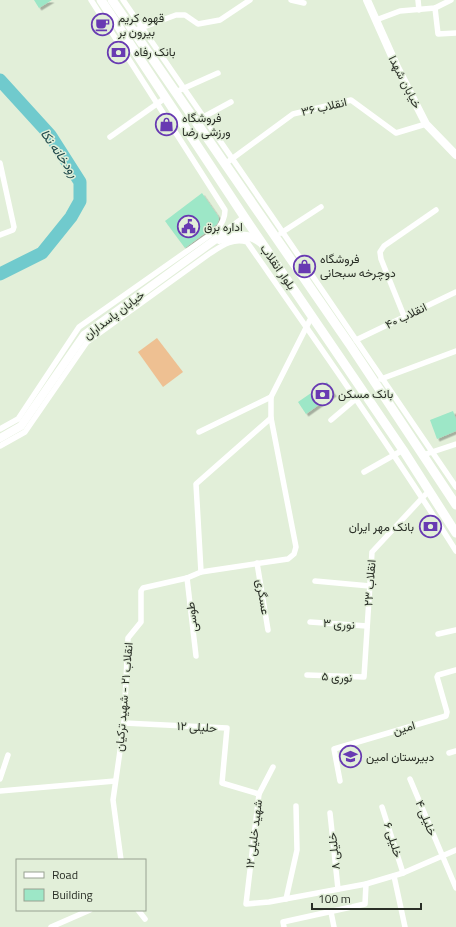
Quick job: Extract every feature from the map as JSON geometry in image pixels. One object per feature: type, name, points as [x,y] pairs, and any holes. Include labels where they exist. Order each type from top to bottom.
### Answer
[{"type":"main road","name":"بلوار انقلاب","points":[[101,0],[162,101],[245,218],[364,392],[403,450],[426,494],[456,533]]},
{"type":"main road","name":"بلوار انقلاب","points":[[112,0],[137,29],[180,90],[229,161],[257,210],[279,234],[379,380],[428,453],[456,505]]},
{"type":"main road","name":"خیابان شهدا","points":[[367,0],[396,65],[426,124],[456,155]]},
{"type":"main road","points":[[245,218],[257,210]]},
{"type":"main road","name":"خیابان پاسداران","points":[[0,438],[21,426],[84,335],[245,218]]},
{"type":"main road","points":[[213,242],[239,235],[252,237],[263,246]]},
{"type":"street","points":[[0,429],[18,419],[79,327],[217,230],[222,223],[226,210],[162,101],[91,0]]},
{"type":"street","points":[[123,0],[137,29],[176,14],[185,15],[198,24],[220,20],[250,0]]},
{"type":"street","points":[[290,0],[304,3]]},
{"type":"street","points":[[418,0],[419,10]]},
{"type":"street","points":[[376,20],[400,11],[435,8],[451,0]]},
{"type":"street","points":[[435,8],[438,34],[456,33]]},
{"type":"street","points":[[180,90],[218,73]]},
{"type":"street","name":"انقلاب ۳۶","points":[[229,161],[293,114],[351,100],[396,133],[426,124]]},
{"type":"street","points":[[110,137],[162,101]]},
{"type":"street","points":[[200,119],[231,102]]},
{"type":"street","points":[[229,161],[279,234],[356,340],[379,380],[456,351]]},
{"type":"street","points":[[0,163],[1,174],[14,227],[13,230],[0,235]]},
{"type":"street","points":[[279,234],[321,207]]},
{"type":"street","points":[[404,316],[381,259],[380,252],[384,246],[436,210]]},
{"type":"street","points":[[0,446],[25,432],[87,342],[209,254],[225,244],[236,241],[247,242],[394,455],[426,494],[456,551]]},
{"type":"street","name":"انقلاب ۴۰","points":[[356,340],[456,292]]},
{"type":"street","points":[[201,572],[196,484],[271,418],[271,397],[312,316]]},
{"type":"street","points":[[331,420],[364,392]]},
{"type":"street","points":[[199,432],[271,397]]},
{"type":"street","name":"انقلاب ۲۱ - شهید ترکیان","points":[[121,859],[113,800],[124,723],[128,638],[141,622],[141,591],[143,588],[187,578],[201,572],[288,559],[294,554],[296,547],[271,418]]},
{"type":"street","points":[[456,444],[428,453],[456,487]]},
{"type":"street","points":[[364,472],[403,450]]},
{"type":"street","name":"انقلاب ۲۳","points":[[364,673],[372,552],[426,494]]},
{"type":"street","name":"عسگری","points":[[257,563],[268,630]]},
{"type":"street","name":"طوسی","points":[[187,578],[196,656]]},
{"type":"street","points":[[315,581],[370,586]]},
{"type":"street","name":"نوری ۳","points":[[310,622],[368,626]]},
{"type":"street","points":[[438,634],[456,630]]},
{"type":"street","name":"امین","points":[[340,780],[334,749],[446,716],[447,712],[436,677],[438,675],[456,670]]},
{"type":"street","name":"نوری ۵","points":[[307,675],[360,678],[364,677],[364,673]]},
{"type":"street","name":"حلیلی ۱۲","points":[[124,723],[227,728],[222,782],[258,794]]},
{"type":"street","points":[[449,753],[456,751]]},
{"type":"street","points":[[0,779],[8,755]]},
{"type":"street","name":"شهید خلیلی ۱۲","points":[[273,767],[258,794],[246,904],[286,899]]},
{"type":"street","name":"خلیلی ۴","points":[[410,779],[456,888]]},
{"type":"street","points":[[0,792],[115,781]]},
{"type":"street","points":[[296,806],[297,850],[286,899],[366,884],[394,876],[456,850]]},
{"type":"street","name":"خلیلی ۶","points":[[382,807],[403,873]]},
{"type":"street","name":"خلیلی ۸","points":[[330,812],[338,889]]},
{"type":"street","points":[[394,876],[404,927]]},
{"type":"street","points":[[283,924],[365,904],[366,884]]},
{"type":"street","points":[[51,927],[88,911]]},
{"type":"street","points":[[139,911],[145,919]]},
{"type":"street","points":[[331,912],[334,927]]},
{"type":"shaded area","points":[[157,338],[183,372],[163,387],[138,352]]},
{"type":"building","points":[[34,0],[52,0],[39,8]]},
{"type":"building","points":[[202,193],[219,219],[217,224],[185,248],[165,221]]},
{"type":"building","points":[[327,382],[334,394],[306,414],[298,402]]},
{"type":"building","points":[[453,411],[456,419],[456,431],[437,439],[430,420]]},
{"type":"waterway","name":"رودخانه نکا","points":[[0,80],[50,135],[80,182],[80,201],[71,217],[42,253],[0,274]]},
{"type":"place","name":"قهوه کریم بیرون بر","points":[[102,25]]},
{"type":"place","name":"بانک رفاه","points":[[118,52]]},
{"type":"place","name":"فروشگاه ورزشی رضا","points":[[167,125]]},
{"type":"place","name":"اداره برق","points":[[189,227]]},
{"type":"place","name":"فروشگاه دوچرخه سبحانی","points":[[305,266]]},
{"type":"place","name":"بانک مسکن","points":[[322,394]]},
{"type":"place","name":"بانک مهر ایران","points":[[430,527]]},
{"type":"place","name":"دبیرستان امین","points":[[350,757]]}]
